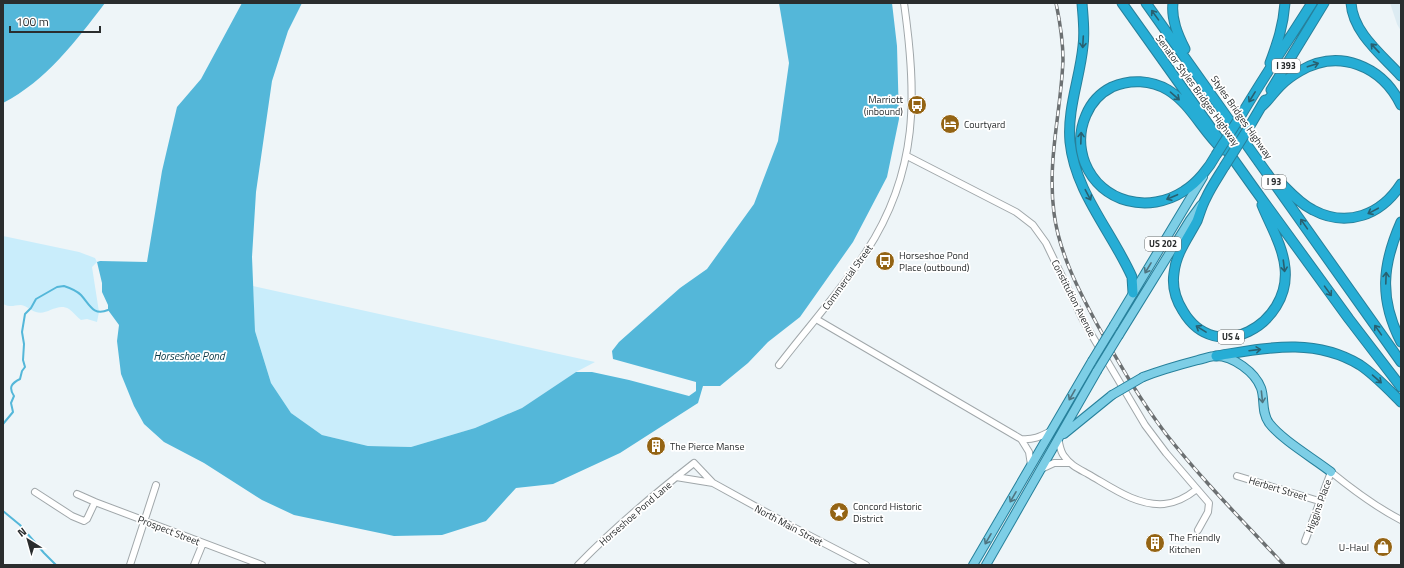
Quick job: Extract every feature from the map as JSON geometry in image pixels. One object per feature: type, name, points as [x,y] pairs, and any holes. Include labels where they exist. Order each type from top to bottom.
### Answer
[{"type":"highway","points":[[1082,3],[1083,45],[1071,114],[1070,142],[1072,157],[1079,177],[1132,276],[1133,293]]},
{"type":"highway","name":"Senator Styles Bridges Highway","points":[[1122,3],[1256,191]]},
{"type":"highway","name":"Styles Bridges Highway","points":[[1146,3],[1198,74],[1401,362]]},
{"type":"highway","points":[[1173,3],[1174,21],[1178,34],[1198,74]]},
{"type":"highway","points":[[1264,77],[1279,41],[1284,21],[1285,3]]},
{"type":"highway","name":"I 393","points":[[1214,159],[1264,77],[1277,61],[1312,3]]},
{"type":"highway","name":"I 393","points":[[1206,198],[1324,3]]},
{"type":"highway","points":[[1351,3],[1360,31],[1401,76]]},
{"type":"highway","points":[[1262,106],[1270,99],[1280,86],[1300,71],[1310,66],[1334,61],[1347,61],[1361,65],[1373,71],[1388,85],[1401,105]]},
{"type":"highway","points":[[1214,159],[1186,190],[1173,198],[1153,203],[1139,203],[1124,200],[1112,194],[1099,184],[1087,166],[1082,154],[1080,141],[1084,120],[1095,100],[1108,89],[1123,83],[1134,81],[1151,83],[1168,90],[1178,99],[1214,142],[1236,162]]},
{"type":"highway","points":[[1260,162],[1301,202],[1312,210],[1325,216],[1353,218],[1372,212],[1389,200],[1401,184]]},
{"type":"highway","name":"US 4","points":[[1206,198],[1197,220],[1177,257],[1174,272],[1175,291],[1182,310],[1196,326],[1213,335],[1227,337],[1246,333],[1263,322],[1276,307],[1284,284],[1285,267],[1282,252],[1256,191]]},
{"type":"highway","name":"I 93","points":[[1256,191],[1348,319],[1401,387]]},
{"type":"highway","points":[[1401,222],[1387,258],[1385,289],[1391,317],[1401,342]]},
{"type":"highway","points":[[1216,356],[1252,350],[1294,346],[1315,348],[1349,359],[1361,366],[1401,402]]},
{"type":"main road","name":"US 202","points":[[973,565],[1050,431],[1214,159]]},
{"type":"main road","name":"US 202","points":[[986,565],[1097,371],[1190,220],[1206,198]]},
{"type":"main road","points":[[1058,439],[1112,395],[1143,378],[1175,366],[1216,356],[1233,360],[1244,366],[1257,380],[1261,388],[1265,416],[1278,433],[1331,472]]},
{"type":"street","name":"Commercial Street","points":[[904,3],[912,80],[912,115],[907,156],[898,188],[879,229],[854,269],[816,319],[1020,439]]},
{"type":"street","name":"Constitution Avenue","points":[[907,156],[1016,212],[1038,230],[1084,322],[1137,412],[1166,453],[1209,503],[1210,507],[1198,530]]},
{"type":"street","points":[[779,365],[816,319]]},
{"type":"street","points":[[1020,439],[1031,440],[1050,431]]},
{"type":"street","points":[[1020,439],[1029,452],[1031,465]]},
{"type":"street","points":[[1058,439],[1063,455],[1070,463],[1118,492],[1148,503],[1165,504],[1173,503],[1197,490]]},
{"type":"street","name":"Horseshoe Pond Lane","points":[[578,565],[606,537],[694,463]]},
{"type":"street","name":"North Main Street","points":[[694,463],[713,483],[866,565]]},
{"type":"street","points":[[1041,470],[1054,463],[1070,463]]},
{"type":"street","points":[[1331,472],[1385,512],[1401,520]]},
{"type":"street","name":"Higgins Place","points":[[1305,541],[1331,472]]},
{"type":"street","name":"Herbert Street","points":[[1237,476],[1319,501]]},
{"type":"street","name":"North Main Street","points":[[676,477],[713,483]]},
{"type":"street","points":[[130,565],[156,485]]},
{"type":"street","points":[[36,492],[72,516],[84,521],[87,519],[95,502]]},
{"type":"street","name":"Prospect Street","points":[[77,494],[262,565]]},
{"type":"street","points":[[194,565],[203,543]]},
{"type":"shaded area","points":[[1390,3],[1401,3],[1401,31],[1397,24]]},
{"type":"shaded area","points":[[3,236],[79,252],[95,258],[97,262],[92,267],[99,312],[97,322],[87,319],[81,320],[65,307],[40,313],[21,305],[11,306],[3,304]]},
{"type":"shaded area","points":[[253,286],[595,362],[576,372],[522,408],[475,428],[411,447],[368,446],[322,435],[291,413],[271,383],[255,331]]},
{"type":"water","points":[[3,3],[105,3],[83,32],[47,72],[19,94],[3,103]]},
{"type":"water","name":"Horseshoe Pond","points":[[242,3],[302,3],[288,31],[272,81],[256,192],[252,257],[255,331],[271,383],[291,413],[322,435],[368,446],[411,447],[475,428],[522,408],[576,372],[592,372],[689,396],[696,391],[696,382],[613,359],[612,351],[619,342],[680,288],[707,269],[754,204],[778,141],[789,63],[779,3],[892,3],[897,46],[899,119],[887,177],[853,242],[800,317],[768,342],[748,363],[720,386],[703,386],[698,403],[620,453],[553,484],[516,488],[486,521],[442,535],[394,536],[294,515],[262,500],[204,463],[164,442],[144,424],[134,406],[121,374],[117,341],[119,325],[108,310],[108,305],[102,292],[102,283],[97,262],[147,262],[162,171],[177,107],[201,79]]},
{"type":"waterway","points":[[3,424],[13,412],[11,403],[14,396],[11,388],[15,382],[20,379],[22,371],[25,367],[23,360],[24,344],[22,332],[25,314],[31,308],[36,299],[57,287],[64,286],[79,293],[95,311],[99,312],[108,310]]},
{"type":"waterway","points":[[3,511],[20,525],[56,565]]},
{"type":"railway","points":[[1056,3],[1061,32],[1063,60],[1053,155],[1052,194],[1060,243],[1065,257],[1098,326],[1130,381],[1156,421],[1209,484],[1284,565]]},
{"type":"place","name":"Marriott (inbound)","points":[[917,105]]},
{"type":"place","name":"Courtyard","points":[[950,124]]},
{"type":"place","name":"Horseshoe Pond Place (outbound)","points":[[885,261]]},
{"type":"place","name":"The Pierce Manse","points":[[656,446]]},
{"type":"place","name":"Concord Historic District","points":[[839,512]]},
{"type":"place","name":"The Friendly Kitchen","points":[[1155,543]]},
{"type":"place","name":"U-Haul","points":[[1383,547]]}]
